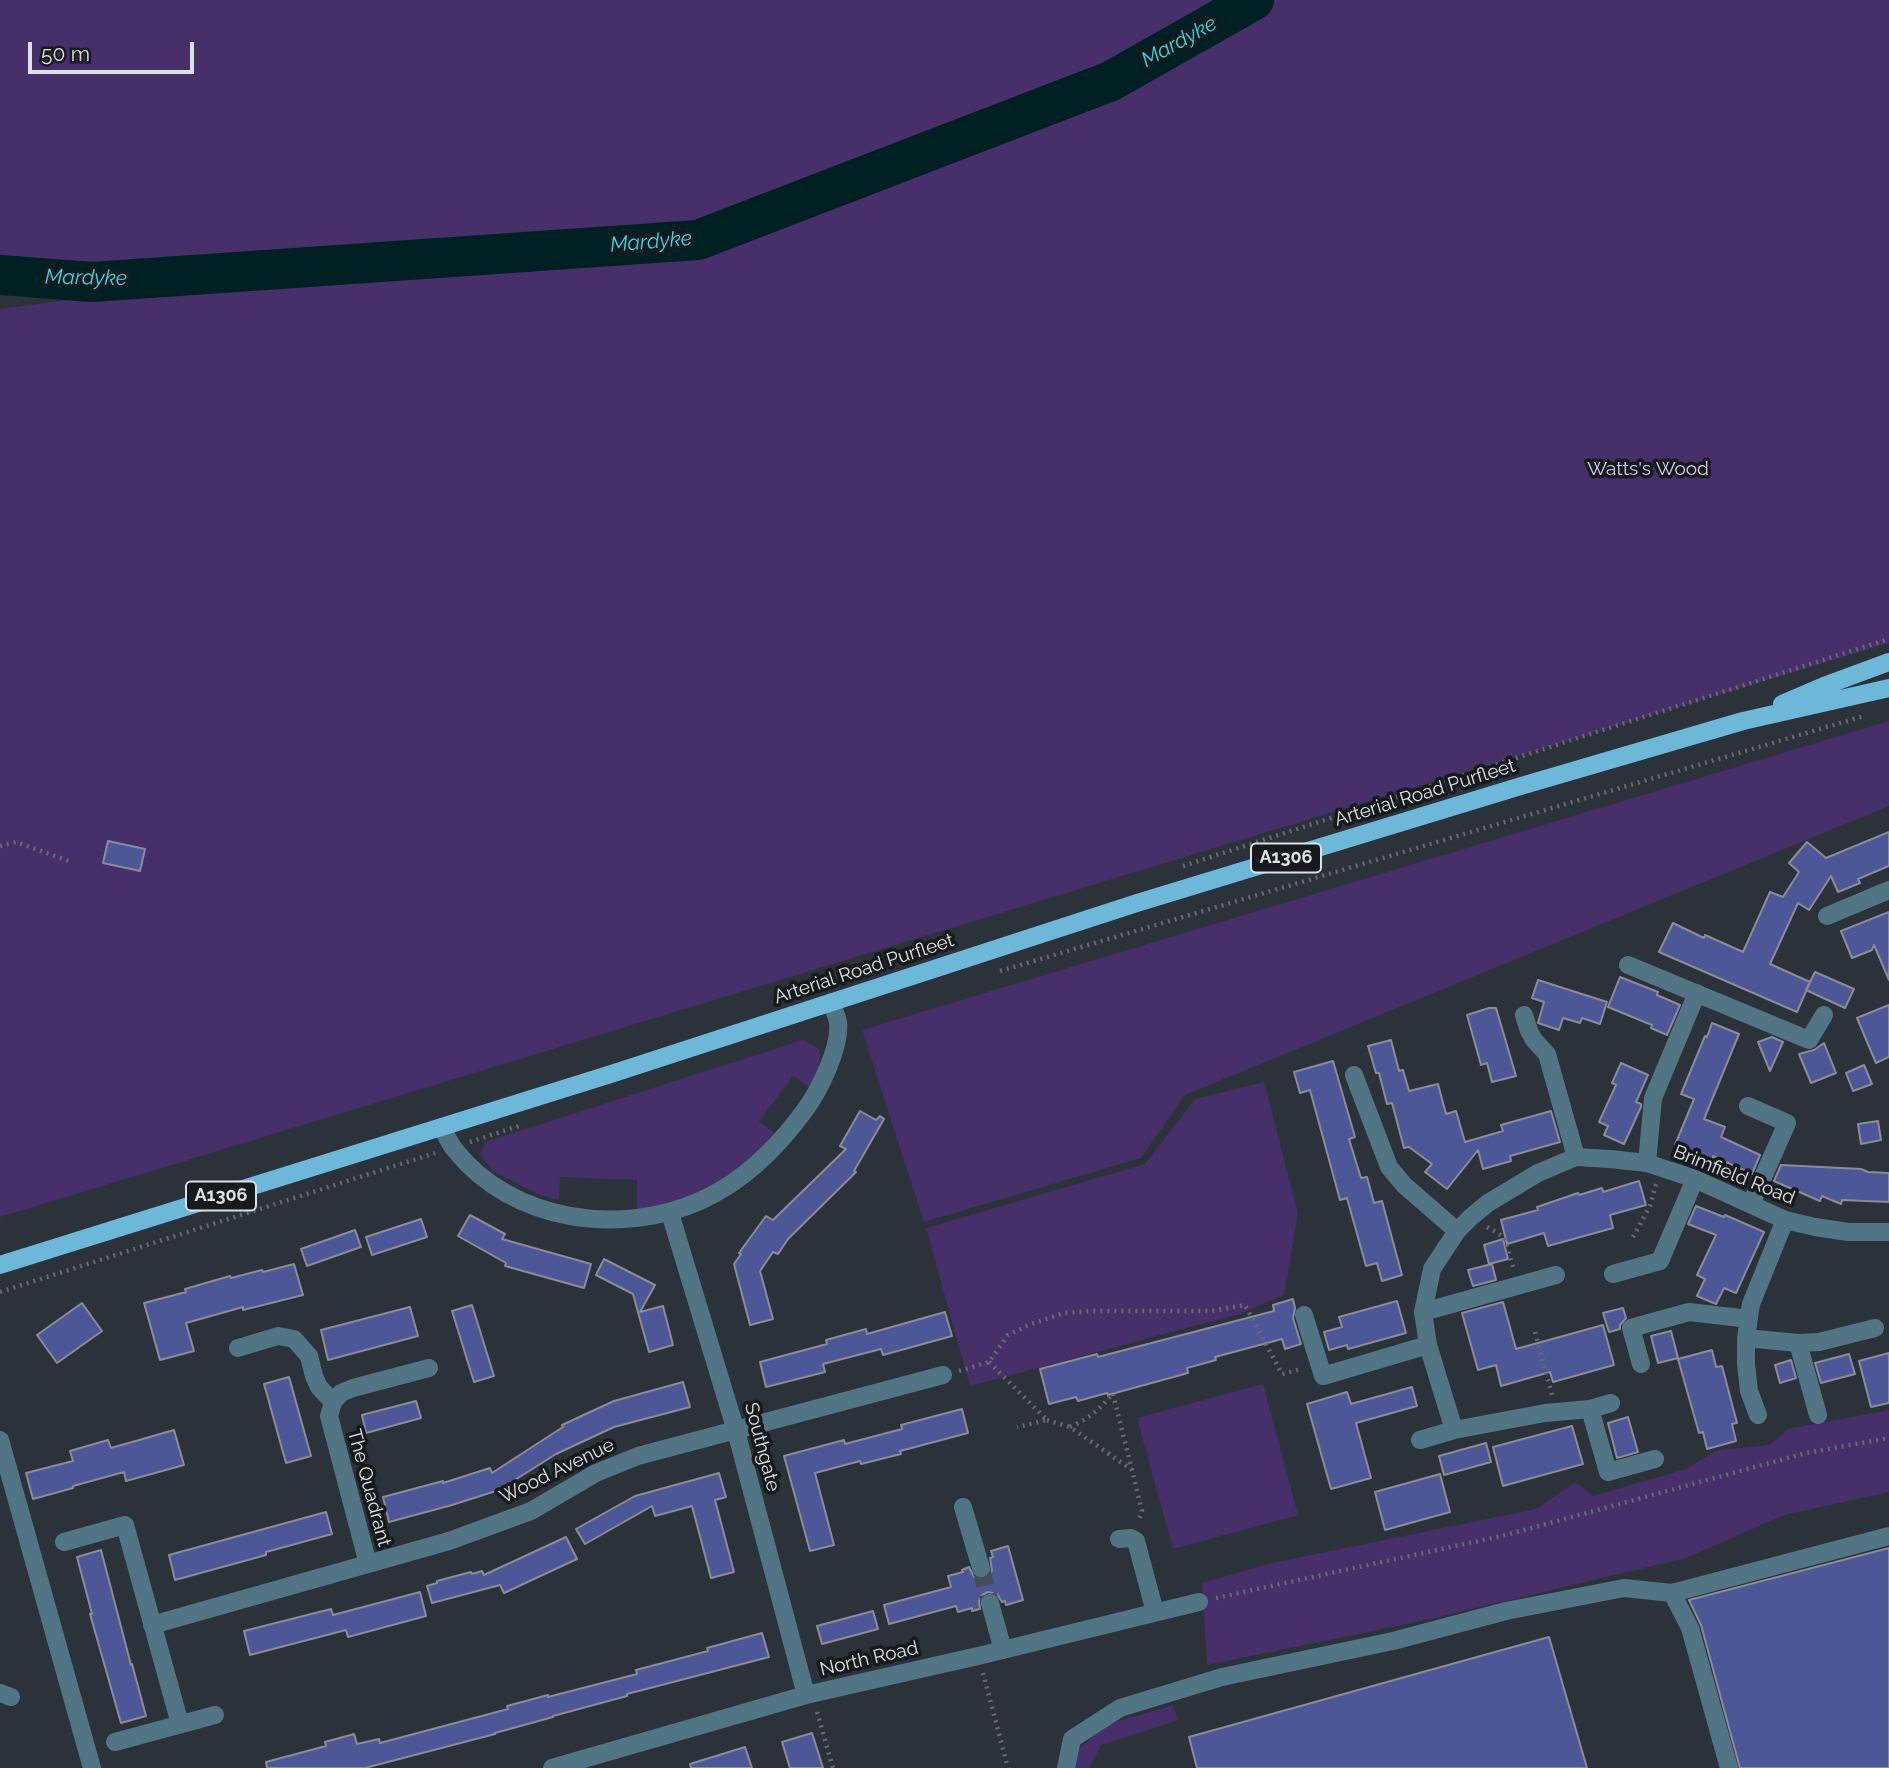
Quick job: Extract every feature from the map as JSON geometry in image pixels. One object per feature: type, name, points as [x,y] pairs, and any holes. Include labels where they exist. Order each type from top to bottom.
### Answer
[{"type":"main road","name":"Arterial Road Purfleet","points":[[1743,721],[1824,686],[1889,665]]},
{"type":"main road","name":"Arterial Road Purfleet","points":[[0,1265],[611,1074],[1137,903],[1743,721],[1889,688]]},
{"type":"street","points":[[1827,916],[1889,890]]},
{"type":"street","points":[[1628,965],[1809,1040],[1824,1015]]},
{"type":"street","points":[[1654,1165],[1653,1098],[1697,993]]},
{"type":"street","points":[[442,1127],[453,1147],[471,1169],[502,1191],[538,1208],[568,1216],[619,1221],[670,1213],[704,1199],[734,1182],[763,1158],[790,1130],[825,1078],[835,1048],[838,1024],[831,1002]]},
{"type":"street","points":[[1524,1015],[1534,1040],[1547,1054],[1576,1157]]},
{"type":"street","points":[[1354,1075],[1389,1167],[1405,1185],[1457,1231]]},
{"type":"street","points":[[1748,1106],[1787,1123],[1751,1204]]},
{"type":"street","name":"Brimfield Road","points":[[1454,1430],[1428,1345],[1423,1311],[1432,1269],[1457,1231],[1471,1217],[1488,1203],[1538,1173],[1576,1157],[1654,1165],[1695,1179],[1785,1220],[1848,1232],[1889,1232]]},
{"type":"street","points":[[1613,1274],[1660,1261],[1695,1179]]},
{"type":"street","name":"Southgate","points":[[670,1213],[736,1430],[808,1694]]},
{"type":"street","points":[[1758,1415],[1749,1391],[1746,1338],[1751,1304],[1785,1220]]},
{"type":"street","points":[[1423,1311],[1556,1275]]},
{"type":"street","points":[[1641,1364],[1630,1328],[1689,1312],[1749,1319]]},
{"type":"street","points":[[1304,1315],[1323,1376],[1428,1345]]},
{"type":"street","points":[[1746,1338],[1798,1343],[1819,1342],[1875,1328]]},
{"type":"street","points":[[238,1348],[278,1336],[294,1339],[309,1356],[319,1387],[333,1402],[341,1393],[353,1388],[429,1368]]},
{"type":"street","points":[[1798,1343],[1818,1415]]},
{"type":"street","name":"Wood Avenue","points":[[152,1625],[449,1541],[531,1511],[596,1473],[638,1456],[943,1375]]},
{"type":"street","name":"The Quadrant","points":[[333,1402],[328,1416],[368,1564]]},
{"type":"street","points":[[1420,1440],[1454,1430],[1590,1409],[1611,1403]]},
{"type":"street","points":[[1590,1409],[1608,1472],[1655,1459]]},
{"type":"street","points":[[0,1440],[92,1768]]},
{"type":"street","points":[[963,1507],[981,1568]]},
{"type":"street","points":[[64,1542],[125,1525],[180,1724]]},
{"type":"street","points":[[1066,1768],[1072,1738],[1120,1708],[1222,1677],[1393,1641],[1506,1611],[1623,1588],[1672,1593],[1889,1536]]},
{"type":"street","points":[[1125,1538],[1136,1541],[1139,1548],[1155,1612]]},
{"type":"street","points":[[1672,1593],[1690,1628],[1729,1768]]},
{"type":"street","name":"North Road","points":[[552,1768],[808,1694],[1199,1602]]},
{"type":"street","points":[[990,1603],[1003,1650]]},
{"type":"street","points":[[115,1742],[215,1715]]},
{"type":"path","points":[[1174,869],[1889,639]]},
{"type":"path","points":[[990,974],[1871,714]]},
{"type":"path","points":[[0,846],[16,842],[69,861]]},
{"type":"path","points":[[0,1292],[529,1123]]},
{"type":"path","points":[[1633,1237],[1650,1206],[1654,1165]]},
{"type":"path","points":[[1471,1217],[1504,1237],[1514,1270]]},
{"type":"path","points":[[943,1375],[989,1362],[1008,1335],[1064,1313],[1212,1311],[1245,1305],[1282,1374],[1319,1365]]},
{"type":"path","points":[[1535,1332],[1557,1412]]},
{"type":"path","points":[[989,1362],[1047,1420],[1070,1427],[1132,1470]]},
{"type":"path","points":[[1070,1427],[1086,1420],[1113,1394],[1142,1511],[1125,1538]]},
{"type":"path","points":[[1017,1427],[1047,1420]]},
{"type":"path","points":[[1199,1602],[1506,1535],[1806,1453],[1889,1438]]},
{"type":"path","points":[[978,1656],[1008,1768]]},
{"type":"path","points":[[808,1694],[833,1768]]},
{"type":"green space","name":"Watts's Wood","points":[[0,0],[1889,0],[1889,643],[0,1217],[0,309],[137,291],[126,263],[0,258]]},
{"type":"green space","points":[[1889,721],[1889,806],[1185,1095],[1141,1158],[924,1222],[862,1030]]},
{"type":"green space","points":[[803,1040],[819,1049],[820,1065],[815,1078],[809,1087],[793,1076],[759,1121],[780,1137],[730,1180],[668,1206],[637,1209],[637,1180],[560,1177],[559,1200],[540,1195],[493,1171],[480,1154],[485,1142]]},
{"type":"green space","points":[[1264,1082],[1298,1213],[1284,1295],[1239,1314],[970,1386],[926,1228],[1145,1164],[1195,1099]]},
{"type":"green space","points":[[1263,1384],[1298,1515],[1173,1549],[1137,1418]]},
{"type":"green space","points":[[1889,1410],[1889,1492],[1784,1515],[1686,1558],[1426,1620],[1207,1665],[1202,1583],[1272,1563],[1536,1509],[1575,1482],[1593,1496],[1686,1469],[1717,1450],[1770,1445],[1788,1429]]},
{"type":"green space","points":[[1173,1705],[1178,1720],[1101,1745],[1089,1768],[1072,1768],[1078,1750],[1108,1724]]},
{"type":"building","points":[[1889,832],[1889,866],[1858,879],[1860,883],[1838,892],[1831,876],[1809,910],[1798,903],[1770,964],[1810,982],[1797,1012],[1659,952],[1673,923],[1743,952],[1770,892],[1783,897],[1799,872],[1789,863],[1807,842],[1826,858]]},
{"type":"building","points":[[108,841],[145,849],[140,871],[103,863]]},
{"type":"building","points":[[1889,912],[1889,980],[1874,945],[1872,950],[1852,958],[1841,931]]},
{"type":"building","points":[[1815,972],[1854,989],[1845,1008],[1806,990]]},
{"type":"building","points":[[1620,977],[1658,992],[1657,995],[1680,1005],[1667,1035],[1651,1028],[1652,1025],[1608,1007]]},
{"type":"building","points":[[1538,980],[1607,1002],[1600,1024],[1582,1018],[1580,1023],[1563,1018],[1559,1030],[1538,1023],[1544,1002],[1532,998]]},
{"type":"building","points":[[1889,1005],[1889,1057],[1876,1063],[1857,1018]]},
{"type":"building","points":[[1496,1008],[1516,1076],[1492,1082],[1487,1063],[1481,1065],[1467,1015]]},
{"type":"building","points":[[1712,1023],[1739,1034],[1704,1119],[1725,1127],[1721,1137],[1760,1155],[1752,1174],[1713,1156],[1712,1160],[1675,1145],[1694,1099],[1681,1094]]},
{"type":"building","points":[[1772,1037],[1783,1042],[1770,1071],[1758,1042]]},
{"type":"building","points":[[1391,1040],[1399,1071],[1403,1070],[1409,1091],[1438,1084],[1446,1114],[1456,1111],[1465,1142],[1503,1131],[1501,1125],[1551,1111],[1560,1142],[1510,1156],[1511,1161],[1483,1169],[1478,1150],[1447,1189],[1425,1172],[1432,1164],[1409,1147],[1404,1148],[1392,1103],[1387,1104],[1368,1046]]},
{"type":"building","points":[[1824,1043],[1836,1073],[1811,1083],[1799,1054],[1814,1050]]},
{"type":"building","points":[[1333,1061],[1355,1137],[1349,1139],[1361,1178],[1367,1177],[1374,1203],[1382,1201],[1402,1275],[1382,1281],[1377,1263],[1366,1266],[1347,1198],[1340,1200],[1310,1090],[1300,1093],[1294,1072]]},
{"type":"building","points":[[1621,1063],[1648,1075],[1636,1102],[1641,1104],[1641,1107],[1624,1144],[1604,1135],[1608,1126],[1599,1122],[1616,1085],[1612,1083]]},
{"type":"building","points":[[1864,1065],[1872,1084],[1853,1091],[1846,1073]]},
{"type":"building","points":[[860,1111],[876,1120],[880,1116],[884,1119],[854,1171],[856,1172],[788,1239],[778,1254],[773,1252],[760,1271],[773,1319],[750,1325],[734,1264],[741,1254],[739,1253],[766,1216],[773,1220],[846,1149],[840,1146]]},
{"type":"building","points":[[1878,1121],[1881,1140],[1861,1144],[1858,1124]]},
{"type":"building","points":[[1781,1165],[1889,1173],[1889,1202],[1842,1200],[1841,1204],[1822,1196],[1820,1201],[1774,1181]]},
{"type":"building","points":[[1639,1181],[1646,1205],[1610,1215],[1613,1228],[1548,1246],[1544,1233],[1507,1244],[1501,1220],[1538,1210],[1537,1207],[1578,1193],[1579,1195],[1602,1188],[1603,1192]]},
{"type":"building","points":[[1696,1206],[1764,1232],[1736,1293],[1724,1288],[1716,1304],[1697,1296],[1705,1279],[1697,1275],[1716,1235],[1688,1224]]},
{"type":"building","points":[[470,1215],[505,1234],[502,1239],[591,1264],[584,1288],[505,1266],[506,1263],[458,1236]]},
{"type":"building","points":[[421,1219],[427,1237],[372,1255],[366,1237]]},
{"type":"building","points":[[355,1230],[361,1247],[307,1266],[301,1249]]},
{"type":"building","points":[[1503,1239],[1508,1259],[1489,1264],[1484,1245]]},
{"type":"building","points":[[604,1259],[655,1285],[640,1312],[663,1306],[673,1345],[649,1352],[633,1294],[596,1275]]},
{"type":"building","points":[[294,1264],[303,1295],[243,1310],[243,1307],[186,1323],[194,1351],[160,1360],[144,1303],[230,1276],[231,1278],[262,1270],[263,1272]]},
{"type":"building","points":[[1492,1264],[1496,1280],[1473,1286],[1468,1270]]},
{"type":"building","points":[[1293,1299],[1293,1318],[1301,1344],[1285,1349],[1282,1339],[1215,1357],[1216,1360],[1187,1368],[1188,1373],[1108,1395],[1107,1393],[1078,1401],[1076,1397],[1049,1404],[1040,1369],[1097,1354],[1098,1357],[1274,1311],[1273,1305]]},
{"type":"building","points":[[1397,1301],[1406,1333],[1348,1349],[1347,1345],[1329,1350],[1324,1332],[1342,1327],[1339,1317]]},
{"type":"building","points":[[1503,1302],[1516,1349],[1603,1325],[1614,1365],[1553,1382],[1550,1372],[1501,1386],[1496,1365],[1478,1370],[1462,1313]]},
{"type":"building","points":[[82,1303],[102,1331],[57,1363],[37,1335]]},
{"type":"building","points":[[472,1305],[494,1376],[474,1382],[452,1311]]},
{"type":"building","points":[[410,1307],[418,1336],[328,1360],[321,1330]]},
{"type":"building","points":[[1623,1308],[1626,1318],[1620,1329],[1609,1332],[1603,1313]]},
{"type":"building","points":[[945,1312],[952,1336],[883,1355],[881,1349],[823,1364],[825,1372],[766,1387],[760,1362],[827,1344],[826,1340],[866,1329],[867,1334]]},
{"type":"building","points":[[1671,1331],[1678,1358],[1658,1363],[1651,1336]]},
{"type":"building","points":[[1712,1350],[1716,1367],[1722,1366],[1737,1423],[1732,1424],[1736,1441],[1707,1449],[1703,1432],[1699,1433],[1678,1359]]},
{"type":"building","points":[[1889,1353],[1889,1403],[1871,1407],[1859,1361]]},
{"type":"building","points":[[1849,1354],[1855,1374],[1821,1383],[1815,1363]]},
{"type":"building","points":[[1791,1360],[1796,1378],[1780,1383],[1775,1365]]},
{"type":"building","points":[[289,1377],[311,1456],[286,1463],[264,1384]]},
{"type":"building","points":[[683,1382],[690,1407],[614,1427],[556,1454],[499,1490],[389,1522],[383,1497],[443,1483],[490,1468],[492,1473],[563,1427],[562,1425],[614,1401]]},
{"type":"building","points":[[1412,1387],[1417,1406],[1356,1423],[1371,1478],[1331,1489],[1307,1404],[1347,1392],[1351,1404]]},
{"type":"building","points":[[416,1401],[421,1418],[366,1433],[362,1415]]},
{"type":"building","points":[[962,1409],[968,1433],[900,1451],[901,1454],[815,1473],[834,1545],[810,1551],[784,1456],[844,1440],[845,1444],[902,1429],[901,1425]]},
{"type":"building","points":[[1628,1417],[1638,1452],[1617,1458],[1608,1423]]},
{"type":"building","points":[[1572,1426],[1583,1464],[1503,1486],[1493,1447]]},
{"type":"building","points":[[174,1430],[184,1465],[126,1481],[124,1472],[33,1499],[26,1473],[73,1461],[70,1451],[108,1440],[111,1448]]},
{"type":"building","points":[[1486,1443],[1491,1462],[1444,1475],[1439,1456]]},
{"type":"building","points":[[719,1473],[726,1497],[715,1500],[734,1572],[711,1578],[692,1506],[655,1516],[652,1506],[585,1544],[576,1529],[635,1496]]},
{"type":"building","points":[[1440,1474],[1450,1512],[1385,1530],[1375,1492]]},
{"type":"building","points":[[326,1512],[332,1534],[175,1580],[169,1555]]},
{"type":"building","points":[[566,1537],[577,1559],[504,1593],[500,1585],[432,1603],[427,1586],[437,1581],[471,1572],[482,1571],[484,1575]]},
{"type":"building","points":[[1008,1546],[1023,1600],[1006,1605],[997,1594],[988,1592],[979,1600],[980,1609],[958,1612],[956,1606],[889,1624],[884,1605],[951,1587],[948,1576],[963,1572],[962,1570],[969,1567],[974,1577],[985,1579],[992,1570],[991,1551]]},
{"type":"building","points":[[1889,1548],[1889,1768],[1740,1768],[1701,1625],[1689,1600]]},
{"type":"building","points":[[101,1550],[146,1716],[121,1723],[77,1557]]},
{"type":"building","points":[[420,1592],[426,1616],[348,1637],[346,1630],[250,1655],[244,1631],[331,1609],[333,1615]]},
{"type":"building","points":[[873,1611],[878,1629],[822,1644],[817,1626]]},
{"type":"building","points":[[762,1633],[769,1657],[627,1694],[495,1734],[365,1768],[267,1768],[266,1762],[326,1746],[325,1742],[354,1734],[357,1744],[379,1739],[380,1743],[508,1709],[507,1706],[637,1674],[636,1670]]},
{"type":"building","points":[[1549,1637],[1587,1768],[1197,1768],[1189,1737]]},
{"type":"building","points":[[812,1733],[823,1768],[790,1768],[782,1742]]},
{"type":"building","points":[[745,1747],[752,1768],[691,1768],[690,1764]]},
{"type":"waterway","name":"Mardyke","points":[[0,275],[92,282],[698,240],[1111,81],[1254,0]]},
{"type":"tunnel","points":[[981,1568],[990,1603]]}]
